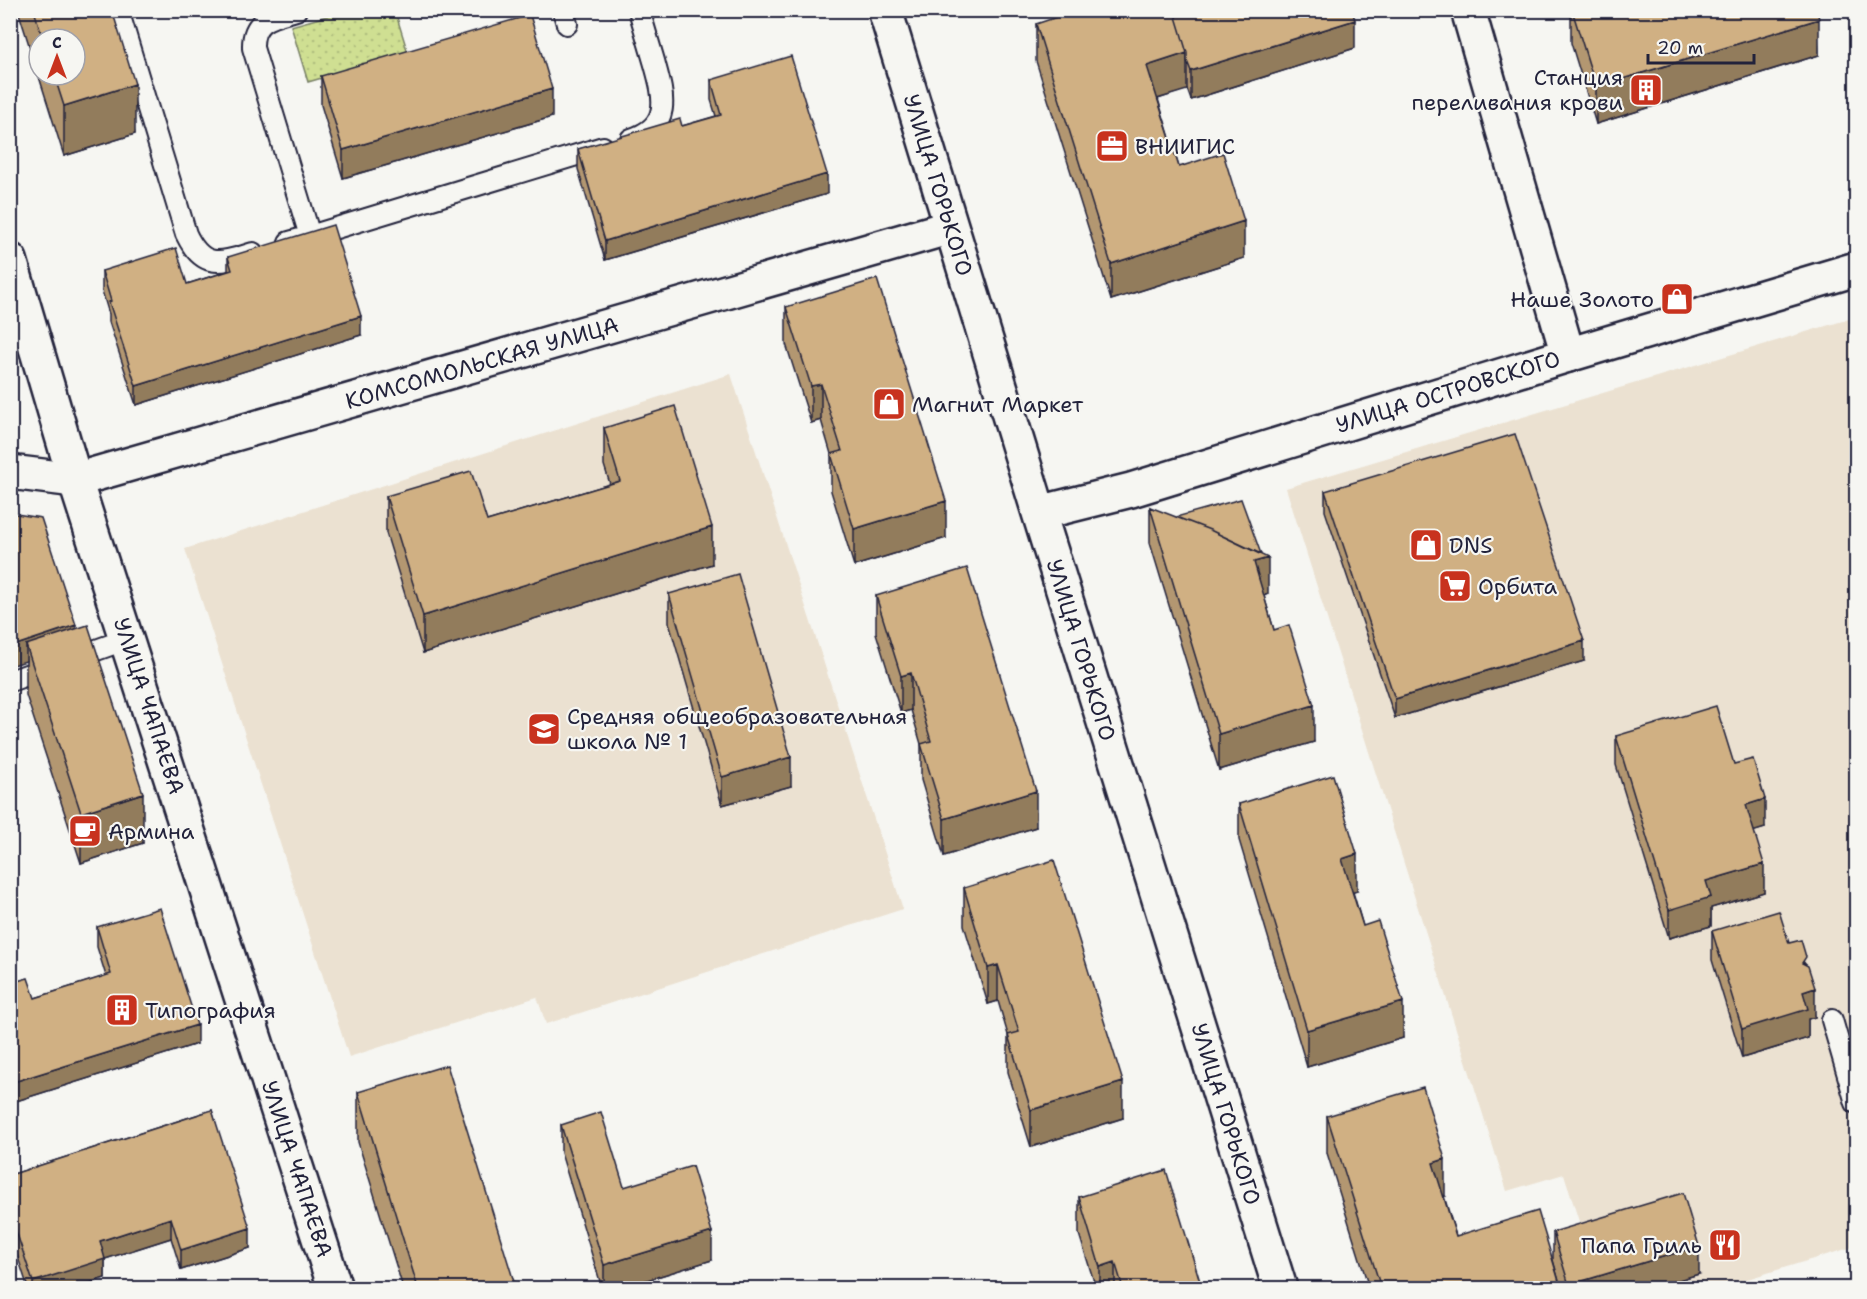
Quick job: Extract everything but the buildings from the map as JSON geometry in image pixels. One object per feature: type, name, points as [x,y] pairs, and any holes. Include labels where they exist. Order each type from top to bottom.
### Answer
[{"type":"street","name":"УЛИЦА ГОРЬКОГО","points":[[885,10],[1280,1288]]},
{"type":"street","points":[[1468,10],[1568,355]]},
{"type":"street","name":"КОМСОМОЛЬСКАЯ УЛИЦА","points":[[10,472],[75,480],[951,227]]},
{"type":"street","name":"УЛИЦА ЧАПАЕВА","points":[[11,262],[75,480],[335,1288]]},
{"type":"street","name":"УЛИЦА ОСТРОВСКОГО","points":[[1039,513],[1131,490],[1568,355],[1857,269]]},
{"type":"lane","points":[[118,10],[186,234],[193,250],[207,260],[224,262],[639,136],[654,127],[663,110],[663,94],[639,10]]},
{"type":"lane","points":[[296,10],[267,19],[258,26],[253,36],[253,48],[310,236]]},
{"type":"lane","points":[[10,681],[127,639]]},
{"type":"lane","points":[[1832,1020],[1857,1103]]},
{"type":"shaded area","points":[[1856,317],[1856,1246],[1718,1288],[1600,1288],[1564,1174],[1507,1191],[1286,488]]},
{"type":"shaded area","name":"Средняя общеобразовательная школа № 1","points":[[731,374],[903,909],[546,1024],[537,997],[349,1057],[185,549]]},
{"type":"green space","points":[[345,11],[395,11],[408,53],[308,82],[291,26]]},
{"type":"place","name":"Станция переливания крови","points":[[1646,90]]},
{"type":"place","name":"ВНИИГИС","points":[[1112,146]]},
{"type":"place","name":"Наше Золото","points":[[1677,299]]},
{"type":"place","name":"Магнит Маркет","points":[[889,404]]},
{"type":"place","name":"DNS","points":[[1426,545]]},
{"type":"place","name":"Орбита","points":[[1455,586]]},
{"type":"place","name":"Средняя общеобразовательная школа № 1","points":[[544,729]]},
{"type":"place","name":"Армина","points":[[85,831]]},
{"type":"place","name":"Типография","points":[[122,1010]]},
{"type":"place","name":"Папа Гриль","points":[[1725,1245]]}]
